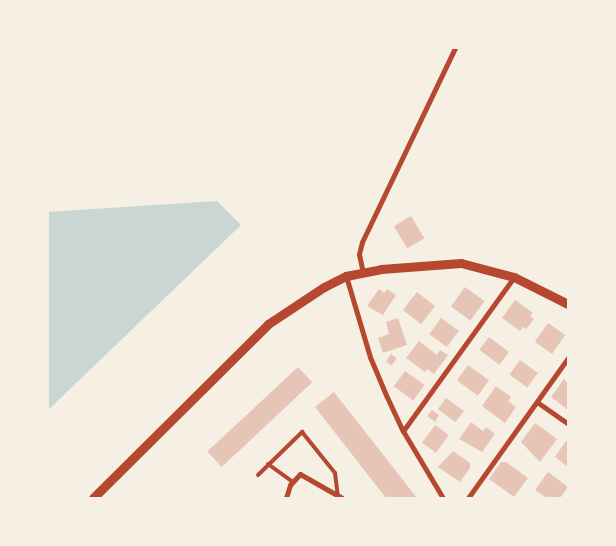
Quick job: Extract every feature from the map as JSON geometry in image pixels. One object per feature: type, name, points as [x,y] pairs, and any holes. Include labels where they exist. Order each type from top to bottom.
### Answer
[{"type":"street","points":[[363,273],[359,254],[362,242],[456,48]]},
{"type":"street","points":[[93,498],[268,324],[324,287],[346,276],[461,263],[514,277],[568,304]]},
{"type":"street","points":[[346,276],[370,357],[403,431],[443,498]]},
{"type":"street","points":[[403,431],[514,277]]},
{"type":"street","points":[[468,498],[568,358]]},
{"type":"street","points":[[537,402],[568,424]]},
{"type":"street","points":[[286,498],[293,482],[300,474],[340,497]]},
{"type":"lane","points":[[258,475],[302,432],[335,473],[340,497]]},
{"type":"lane","points":[[268,464],[293,482]]},
{"type":"shaded area","points":[[217,201],[241,225],[48,410],[48,212]]},
{"type":"building","points":[[411,216],[424,238],[407,249],[394,226]]},
{"type":"building","points":[[465,287],[484,301],[470,321],[451,306]]},
{"type":"building","points":[[379,289],[384,293],[387,289],[396,295],[383,315],[367,306]]},
{"type":"building","points":[[417,292],[435,306],[421,324],[403,310]]},
{"type":"building","points":[[515,300],[533,313],[530,316],[534,319],[526,329],[523,327],[520,331],[502,318]]},
{"type":"building","points":[[398,318],[407,345],[383,353],[378,338],[389,334],[386,322]]},
{"type":"building","points":[[441,318],[459,331],[447,347],[429,334]]},
{"type":"building","points":[[548,323],[565,335],[552,354],[535,342]]},
{"type":"building","points":[[489,337],[509,352],[499,365],[479,350]]},
{"type":"building","points":[[419,341],[437,355],[440,350],[448,355],[434,374],[427,369],[425,372],[406,358]]},
{"type":"building","points":[[391,354],[397,358],[392,365],[386,361]]},
{"type":"building","points":[[520,360],[538,373],[527,387],[509,375]]},
{"type":"building","points":[[468,365],[489,380],[478,396],[457,380]]},
{"type":"building","points":[[298,367],[312,382],[222,467],[207,452]]},
{"type":"building","points":[[405,371],[424,385],[413,400],[394,386]]},
{"type":"building","points":[[564,379],[568,383],[568,410],[551,397]]},
{"type":"building","points":[[496,386],[511,397],[508,401],[516,407],[505,423],[482,406]]},
{"type":"building","points":[[334,392],[417,498],[386,498],[315,407]]},
{"type":"building","points":[[446,398],[464,411],[456,422],[438,409]]},
{"type":"building","points":[[432,410],[439,415],[435,422],[427,416]]},
{"type":"building","points":[[471,422],[483,431],[486,427],[495,434],[482,452],[459,439]]},
{"type":"building","points":[[535,423],[557,439],[540,462],[521,442]]},
{"type":"building","points":[[435,425],[449,435],[436,453],[422,443]]},
{"type":"building","points":[[566,441],[568,442],[568,467],[555,457]]},
{"type":"building","points":[[453,451],[470,463],[470,468],[460,482],[438,467]]},
{"type":"building","points":[[501,462],[506,462],[528,478],[514,497],[489,479]]},
{"type":"building","points":[[548,472],[568,487],[560,498],[547,498],[535,490]]}]
